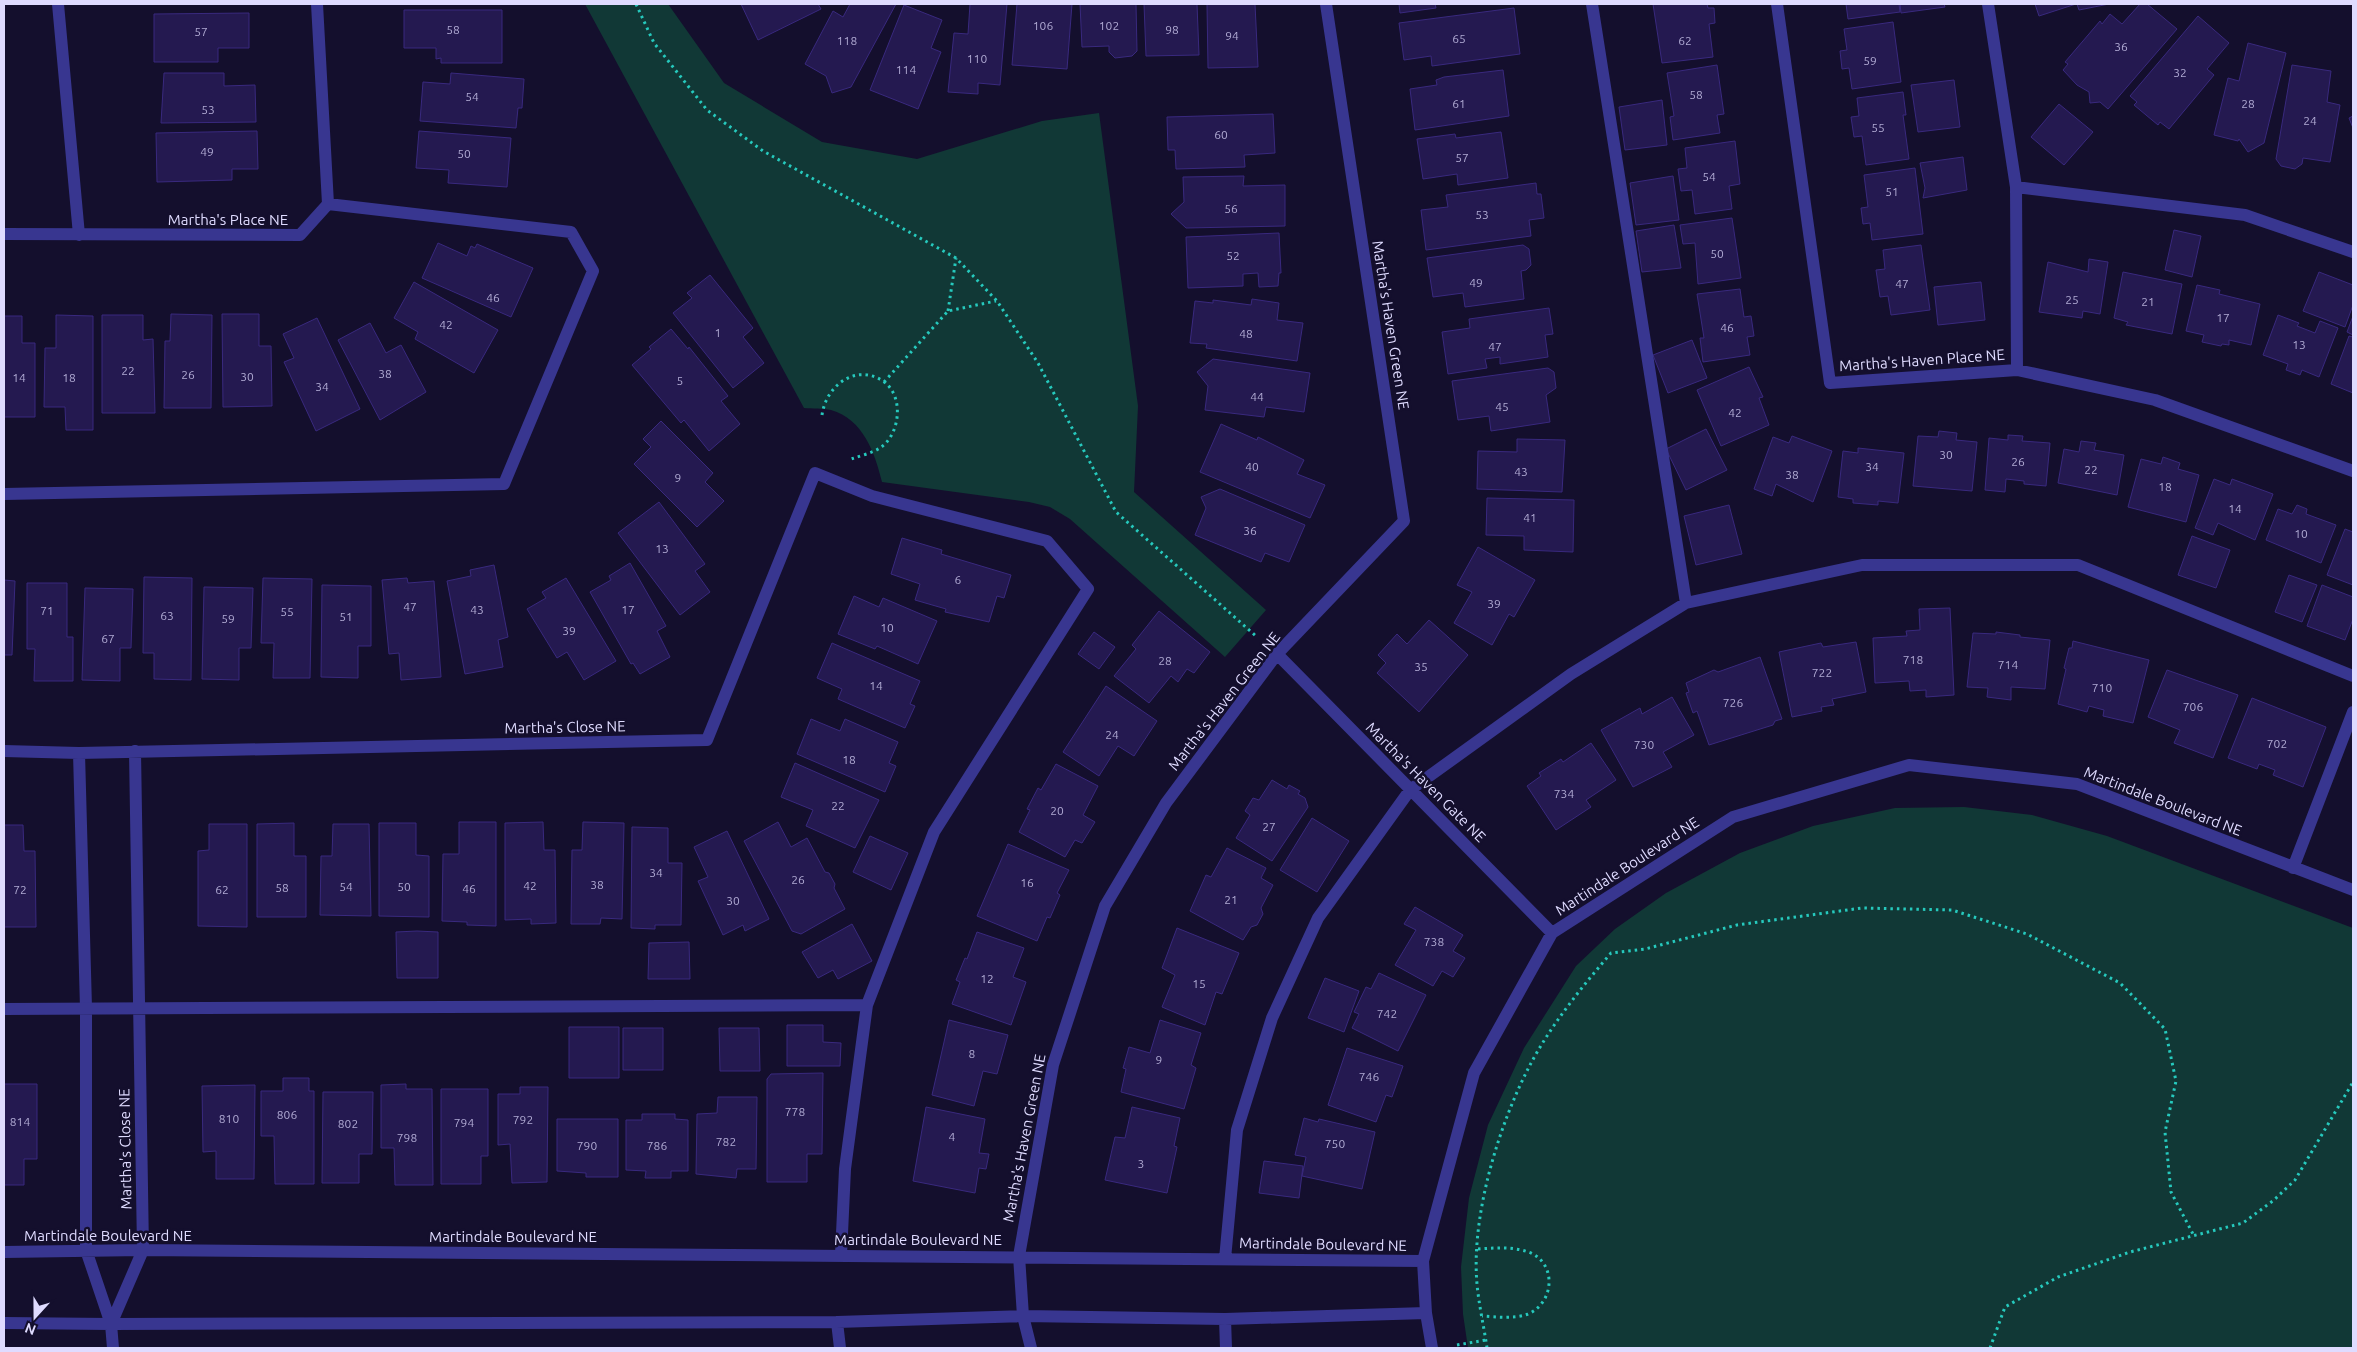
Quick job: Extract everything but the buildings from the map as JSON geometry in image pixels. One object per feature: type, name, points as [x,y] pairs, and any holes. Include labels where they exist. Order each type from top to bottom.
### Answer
[{"type":"street","points":[[58,4],[79,235]]},
{"type":"street","points":[[4,494],[504,484],[594,271],[571,232],[328,204],[317,4]]},
{"type":"street","name":"Martha's Haven Green NE","points":[[1031,1348],[1023,1316],[1019,1256],[1053,1065],[1105,906],[1166,803],[1277,654],[1404,521],[1326,4]]},
{"type":"street","points":[[1592,4],[1686,603]]},
{"type":"street","name":"Martha's Haven Place NE","points":[[1777,4],[1830,383],[2018,370],[2155,400],[2353,471]]},
{"type":"street","points":[[1988,4],[2016,188],[2018,370]]},
{"type":"street","points":[[2016,188],[2245,215],[2353,252]]},
{"type":"street","name":"Martha's Place NE","points":[[4,234],[300,235],[328,204]]},
{"type":"street","points":[[814,473],[872,496],[1047,542],[1088,589],[934,832],[867,1005],[845,1169],[841,1255]]},
{"type":"street","name":"Martha's Close NE","points":[[4,751],[79,753],[707,740],[814,473]]},
{"type":"street","points":[[1225,1258],[1238,1130],[1272,1018],[1318,918],[1410,790],[1571,674],[1686,603],[1862,565],[2078,565],[2353,676]]},
{"type":"street","name":"Martha's Haven Gate NE","points":[[1277,654],[1552,932]]},
{"type":"street","points":[[2293,868],[2353,712]]},
{"type":"street","name":"Martha's Close NE","points":[[111,1324],[143,1250],[135,751]]},
{"type":"street","points":[[79,753],[86,1008],[86,1250],[111,1324],[112,1348]]},
{"type":"street","name":"Martindale Boulevard NE","points":[[4,1252],[143,1250],[1019,1256],[1423,1261],[1474,1073],[1552,932],[1733,817],[1909,765],[2077,784],[2353,890]]},
{"type":"street","points":[[4,1009],[867,1005]]},
{"type":"street","points":[[1423,1261],[1426,1313],[1432,1348]]},
{"type":"street","points":[[4,1323],[837,1322],[1023,1316],[1225,1319],[1426,1313]]},
{"type":"street","points":[[1225,1319],[1226,1348]]},
{"type":"street","points":[[837,1322],[840,1348]]},
{"type":"path","points":[[636,4],[654,43],[707,110],[763,151],[956,258],[997,300],[1038,363],[1116,512],[1277,654]]},
{"type":"path","points":[[884,382],[948,310],[956,258]]},
{"type":"path","points":[[948,310],[997,300]]},
{"type":"path","points":[[814,473],[880,448],[892,436],[898,420],[892,392],[884,382],[872,376],[856,375],[843,381],[830,391],[824,401],[822,415]]},
{"type":"path","points":[[1488,1348],[1477,1283],[1478,1248],[1484,1196],[1496,1151],[1529,1068],[1584,984],[1611,953],[1645,949],[1737,925],[1862,908],[1952,910],[2026,934],[2120,983],[2165,1029],[2176,1081],[2165,1132],[2171,1192],[2194,1236]]},
{"type":"path","points":[[1990,1348],[2005,1307],[2058,1277],[2130,1252],[2243,1223],[2274,1200],[2295,1180],[2353,1082]]},
{"type":"path","points":[[1478,1248],[1510,1247],[1533,1254],[1546,1267],[1550,1285],[1544,1302],[1528,1314],[1505,1317],[1482,1316]]},
{"type":"path","points":[[1457,1345],[1486,1340]]},
{"type":"green space","points":[[585,4],[668,4],[724,83],[822,142],[917,159],[1042,121],[1099,113],[1138,406],[1134,492],[1266,610],[1225,657],[1070,519],[1050,507],[1029,502],[882,482],[876,460],[866,438],[851,421],[842,414],[831,410],[804,408]]},
{"type":"green space","points":[[1964,807],[2032,815],[2107,836],[2353,928],[2353,1348],[1468,1348],[1463,1314],[1461,1267],[1469,1198],[1488,1125],[1524,1048],[1576,966],[1615,929],[1666,893],[1740,853],[1813,826],[1895,808]]}]
